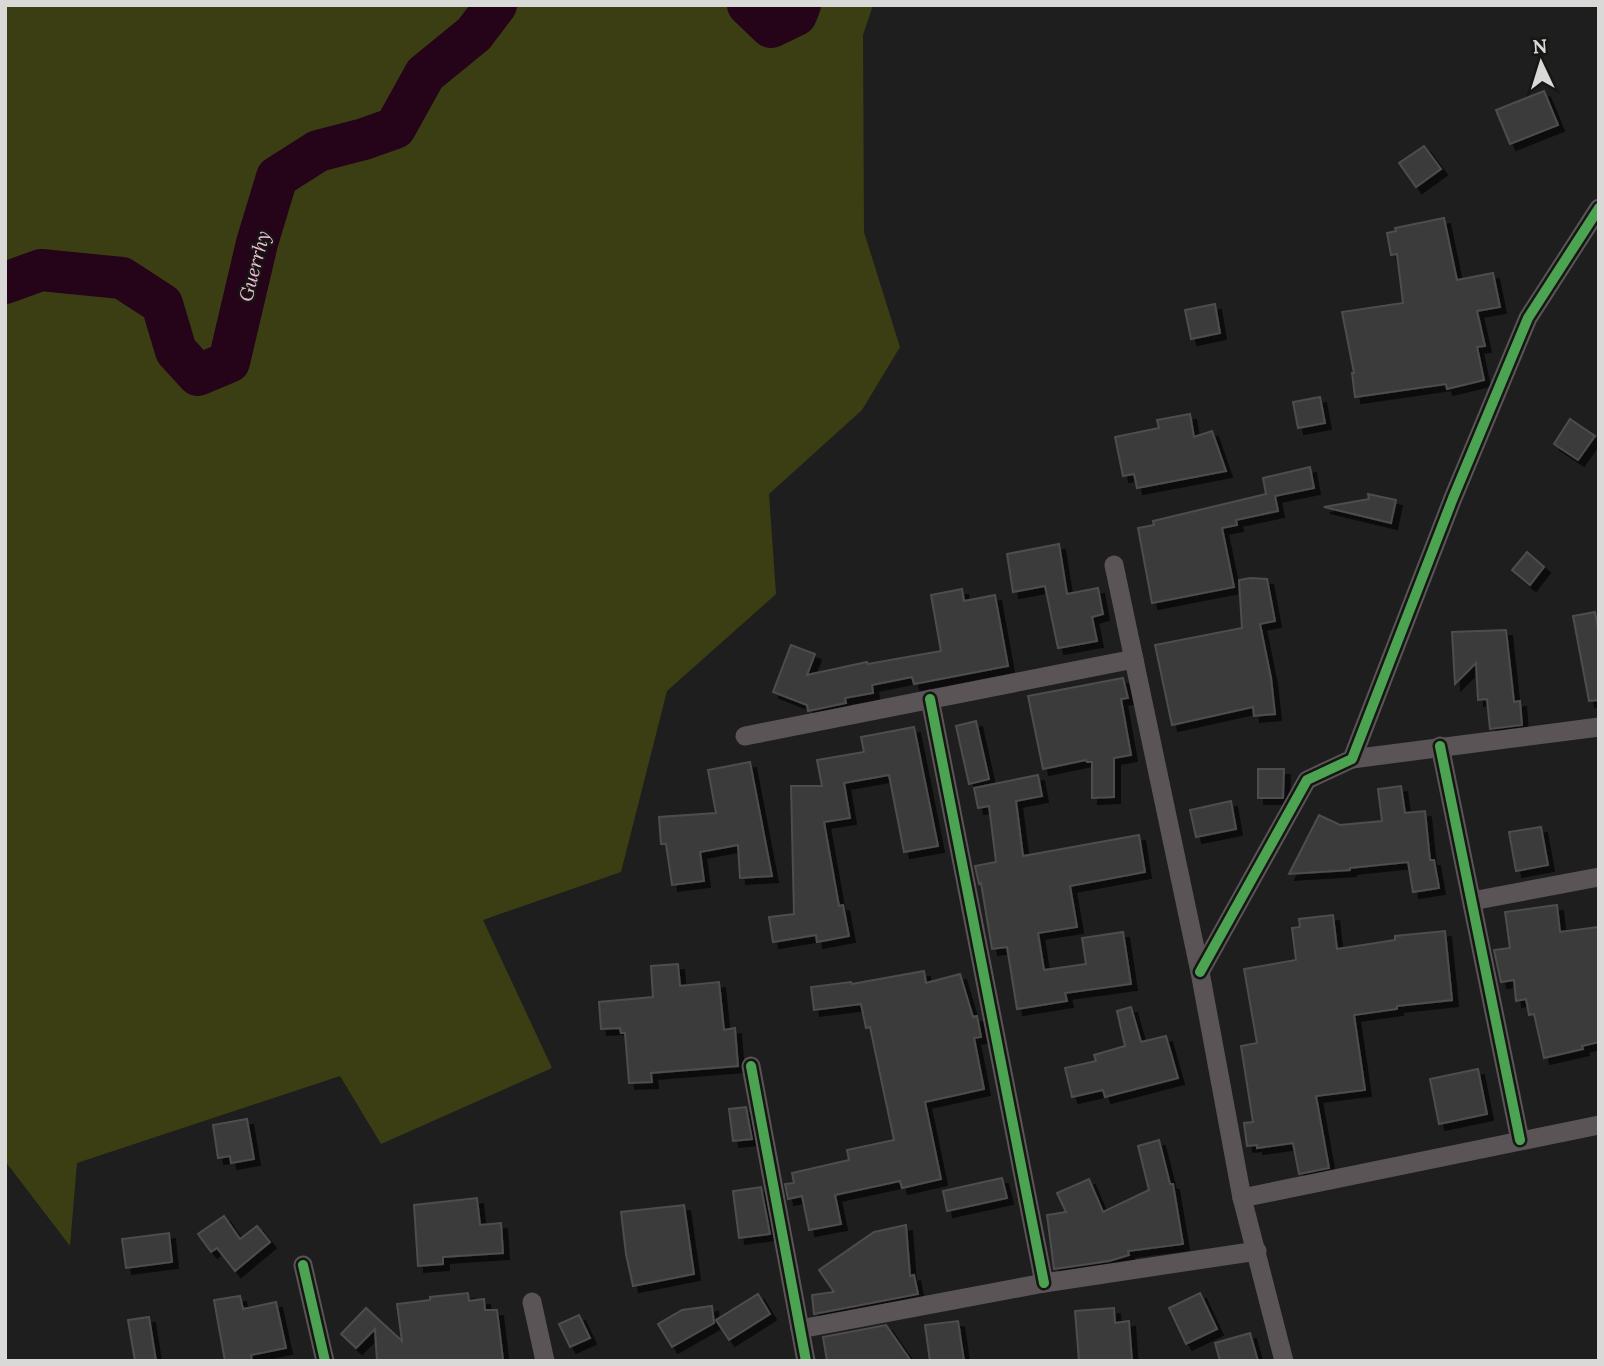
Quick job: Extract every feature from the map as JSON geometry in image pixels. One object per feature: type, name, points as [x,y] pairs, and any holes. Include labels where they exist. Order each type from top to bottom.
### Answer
[{"type":"street","points":[[1352,759],[1452,498],[1528,318],[1599,208]]},
{"type":"street","points":[[1114,565],[1200,972],[1242,1198],[1284,1361]]},
{"type":"street","points":[[745,736],[1134,659]]},
{"type":"street","points":[[930,699],[1044,1283]]},
{"type":"street","points":[[1200,972],[1307,780],[1352,759],[1599,727]]},
{"type":"street","points":[[1440,746],[1520,1140]]},
{"type":"street","points":[[1472,901],[1599,877]]},
{"type":"street","points":[[751,1066],[806,1361]]},
{"type":"street","points":[[1242,1198],[1599,1125]]},
{"type":"street","points":[[800,1329],[1044,1283],[1257,1251]]},
{"type":"street","points":[[303,1265],[325,1361]]},
{"type":"street","points":[[532,1302],[545,1361]]},
{"type":"green space","points":[[5,5],[873,5],[863,35],[864,232],[900,347],[862,410],[769,494],[776,594],[667,691],[621,872],[483,920],[552,1068],[381,1144],[340,1076],[77,1163],[70,1246],[5,1161]]},
{"type":"building","points":[[1544,91],[1558,125],[1510,144],[1496,110]]},
{"type":"building","points":[[1424,146],[1441,169],[1416,187],[1399,163]]},
{"type":"building","points":[[1444,218],[1457,280],[1493,273],[1500,307],[1477,311],[1485,346],[1477,347],[1484,380],[1447,389],[1446,384],[1355,397],[1354,373],[1342,312],[1403,303],[1397,254],[1391,255],[1387,233],[1396,231],[1395,228]]},
{"type":"building","points":[[1215,304],[1220,333],[1191,339],[1185,310]]},
{"type":"building","points":[[1320,397],[1325,423],[1298,428],[1293,402]]},
{"type":"building","points":[[1190,414],[1194,437],[1212,431],[1226,471],[1137,488],[1134,474],[1123,476],[1115,437],[1159,428],[1157,420]]},
{"type":"building","points":[[1570,419],[1595,436],[1578,460],[1554,444]]},
{"type":"building","points":[[1310,467],[1314,488],[1275,496],[1278,511],[1236,520],[1237,525],[1222,528],[1234,587],[1152,603],[1138,528],[1154,525],[1153,521],[1266,494],[1263,478]]},
{"type":"building","points":[[1368,494],[1396,500],[1391,523],[1324,507],[1369,499]]},
{"type":"building","points":[[1059,544],[1067,594],[1098,588],[1103,614],[1092,617],[1097,641],[1058,648],[1045,586],[1013,592],[1007,554]]},
{"type":"building","points":[[1527,552],[1544,567],[1530,585],[1512,570]]},
{"type":"building","points":[[1267,579],[1275,621],[1260,624],[1275,714],[1254,716],[1253,707],[1172,725],[1155,645],[1242,628],[1239,580]]},
{"type":"building","points":[[962,589],[964,601],[995,595],[1008,666],[914,684],[912,677],[872,685],[873,693],[845,698],[846,703],[808,711],[807,705],[773,692],[791,645],[815,654],[807,675],[867,662],[868,664],[941,651],[931,595]]},
{"type":"building","points":[[1595,612],[1599,633],[1599,700],[1589,701],[1573,616]]},
{"type":"building","points":[[1506,630],[1514,702],[1520,701],[1522,725],[1490,729],[1487,699],[1478,700],[1476,663],[1455,684],[1452,632]]},
{"type":"building","points":[[1123,678],[1128,698],[1121,699],[1131,755],[1114,758],[1114,797],[1092,798],[1092,762],[1086,760],[1043,769],[1028,696]]},
{"type":"building","points":[[976,721],[989,779],[969,784],[956,726]]},
{"type":"building","points":[[914,727],[938,846],[904,852],[889,775],[844,783],[850,818],[824,822],[839,906],[843,905],[849,936],[817,942],[816,935],[773,942],[769,917],[794,914],[791,786],[822,786],[817,760],[864,752],[861,737]]},
{"type":"building","points":[[750,762],[772,876],[740,878],[738,845],[700,852],[704,881],[672,885],[666,844],[661,844],[659,817],[716,813],[708,770]]},
{"type":"building","points":[[1258,769],[1284,769],[1283,798],[1258,798]]},
{"type":"building","points":[[1038,775],[1042,796],[1016,801],[1023,856],[1139,835],[1145,872],[1070,886],[1077,927],[1038,933],[1044,970],[1086,964],[1082,938],[1123,932],[1131,984],[1065,993],[1067,1001],[1017,1009],[1007,947],[992,949],[981,883],[979,884],[975,866],[996,862],[989,806],[978,808],[974,788]]},
{"type":"building","points":[[1401,786],[1405,813],[1425,811],[1430,860],[1434,860],[1439,888],[1413,892],[1408,862],[1350,870],[1289,874],[1319,815],[1340,825],[1382,821],[1378,789]]},
{"type":"building","points":[[1231,801],[1236,829],[1196,837],[1190,810]]},
{"type":"building","points":[[1541,827],[1548,865],[1516,871],[1509,832]]},
{"type":"building","points":[[1557,905],[1560,932],[1599,927],[1599,1042],[1582,1046],[1583,1049],[1544,1058],[1534,1014],[1529,1015],[1526,999],[1516,1001],[1514,980],[1501,982],[1494,950],[1510,948],[1505,912]]},
{"type":"building","points":[[1333,915],[1337,949],[1395,940],[1395,936],[1445,931],[1452,1000],[1397,1006],[1397,1009],[1354,1015],[1365,1090],[1316,1096],[1329,1168],[1299,1174],[1293,1143],[1257,1148],[1257,1145],[1247,1146],[1244,1123],[1253,1122],[1241,1046],[1257,1043],[1244,969],[1296,960],[1292,928],[1300,927],[1299,919]]},
{"type":"building","points":[[678,964],[680,986],[719,982],[724,1030],[735,1028],[738,1066],[651,1073],[652,1082],[629,1083],[625,1033],[621,1033],[620,1028],[601,1029],[599,1002],[653,997],[651,966]]},
{"type":"building","points":[[924,971],[926,983],[960,974],[973,1017],[977,1016],[981,1037],[974,1038],[984,1089],[925,1102],[941,1179],[902,1188],[900,1181],[835,1195],[841,1224],[809,1230],[802,1196],[788,1199],[785,1184],[794,1183],[792,1173],[849,1160],[847,1150],[894,1140],[870,1027],[866,1028],[861,1004],[814,1010],[811,987],[852,984]]},
{"type":"building","points":[[1131,1007],[1141,1042],[1166,1036],[1178,1078],[1105,1097],[1103,1090],[1072,1097],[1065,1068],[1096,1061],[1094,1055],[1125,1046],[1117,1011]]},
{"type":"building","points":[[1478,1069],[1487,1114],[1439,1124],[1430,1079]]},
{"type":"building","points":[[746,1107],[752,1139],[733,1141],[729,1109]]},
{"type":"building","points":[[247,1119],[254,1159],[231,1163],[230,1156],[218,1158],[213,1125]]},
{"type":"building","points":[[1159,1140],[1170,1184],[1173,1184],[1183,1244],[1128,1251],[1129,1255],[1109,1261],[1054,1269],[1047,1215],[1066,1212],[1057,1193],[1089,1179],[1103,1212],[1149,1190],[1138,1146]]},
{"type":"building","points":[[1002,1178],[1007,1198],[947,1211],[943,1191]]},
{"type":"building","points":[[761,1187],[770,1234],[739,1238],[733,1191]]},
{"type":"building","points":[[477,1198],[480,1225],[501,1223],[503,1253],[443,1257],[443,1264],[418,1266],[414,1205]]},
{"type":"building","points":[[684,1205],[694,1274],[633,1286],[621,1212]]},
{"type":"building","points":[[224,1216],[240,1239],[257,1226],[270,1242],[235,1271],[217,1248],[211,1252],[198,1234]]},
{"type":"building","points":[[906,1225],[910,1276],[914,1275],[918,1294],[814,1314],[812,1295],[834,1292],[819,1270],[874,1232]]},
{"type":"building","points":[[169,1233],[172,1262],[126,1268],[122,1239]]},
{"type":"building","points":[[468,1293],[469,1301],[484,1299],[485,1310],[497,1310],[503,1360],[377,1361],[375,1329],[356,1348],[341,1334],[366,1308],[402,1341],[397,1304]]},
{"type":"building","points":[[1200,1293],[1217,1329],[1186,1344],[1169,1308]]},
{"type":"building","points":[[758,1294],[770,1314],[729,1340],[716,1320]]},
{"type":"building","points":[[240,1296],[243,1309],[276,1302],[286,1348],[251,1355],[252,1361],[225,1361],[214,1300]]},
{"type":"building","points":[[712,1306],[714,1323],[672,1347],[658,1324],[682,1310]]},
{"type":"building","points":[[1114,1308],[1115,1323],[1129,1321],[1132,1361],[1079,1361],[1075,1311]]},
{"type":"building","points":[[579,1315],[590,1338],[570,1347],[559,1324]]},
{"type":"building","points":[[149,1317],[156,1361],[135,1361],[128,1320]]},
{"type":"building","points":[[958,1321],[964,1361],[930,1361],[925,1325]]},
{"type":"building","points":[[886,1325],[911,1361],[827,1361],[823,1337]]},
{"type":"building","points":[[1250,1333],[1258,1361],[1220,1361],[1215,1343]]},
{"type":"waterway","name":"Guerrhy","points":[[5,283],[41,270],[122,278],[162,304],[176,351],[198,375],[229,362],[257,243],[277,177],[318,151],[395,128],[425,74],[474,34],[496,5]]},
{"type":"waterway","name":"Guerrhy","points":[[748,5],[771,27],[796,15],[800,5]]},
{"type":"cycle path","points":[[1200,972],[1307,780],[1352,759],[1453,498],[1528,318],[1599,208]]},
{"type":"cycle path","points":[[930,699],[1044,1283]]},
{"type":"cycle path","points":[[1440,746],[1520,1140]]},
{"type":"cycle path","points":[[751,1066],[806,1361]]},
{"type":"cycle path","points":[[303,1265],[325,1361]]}]
